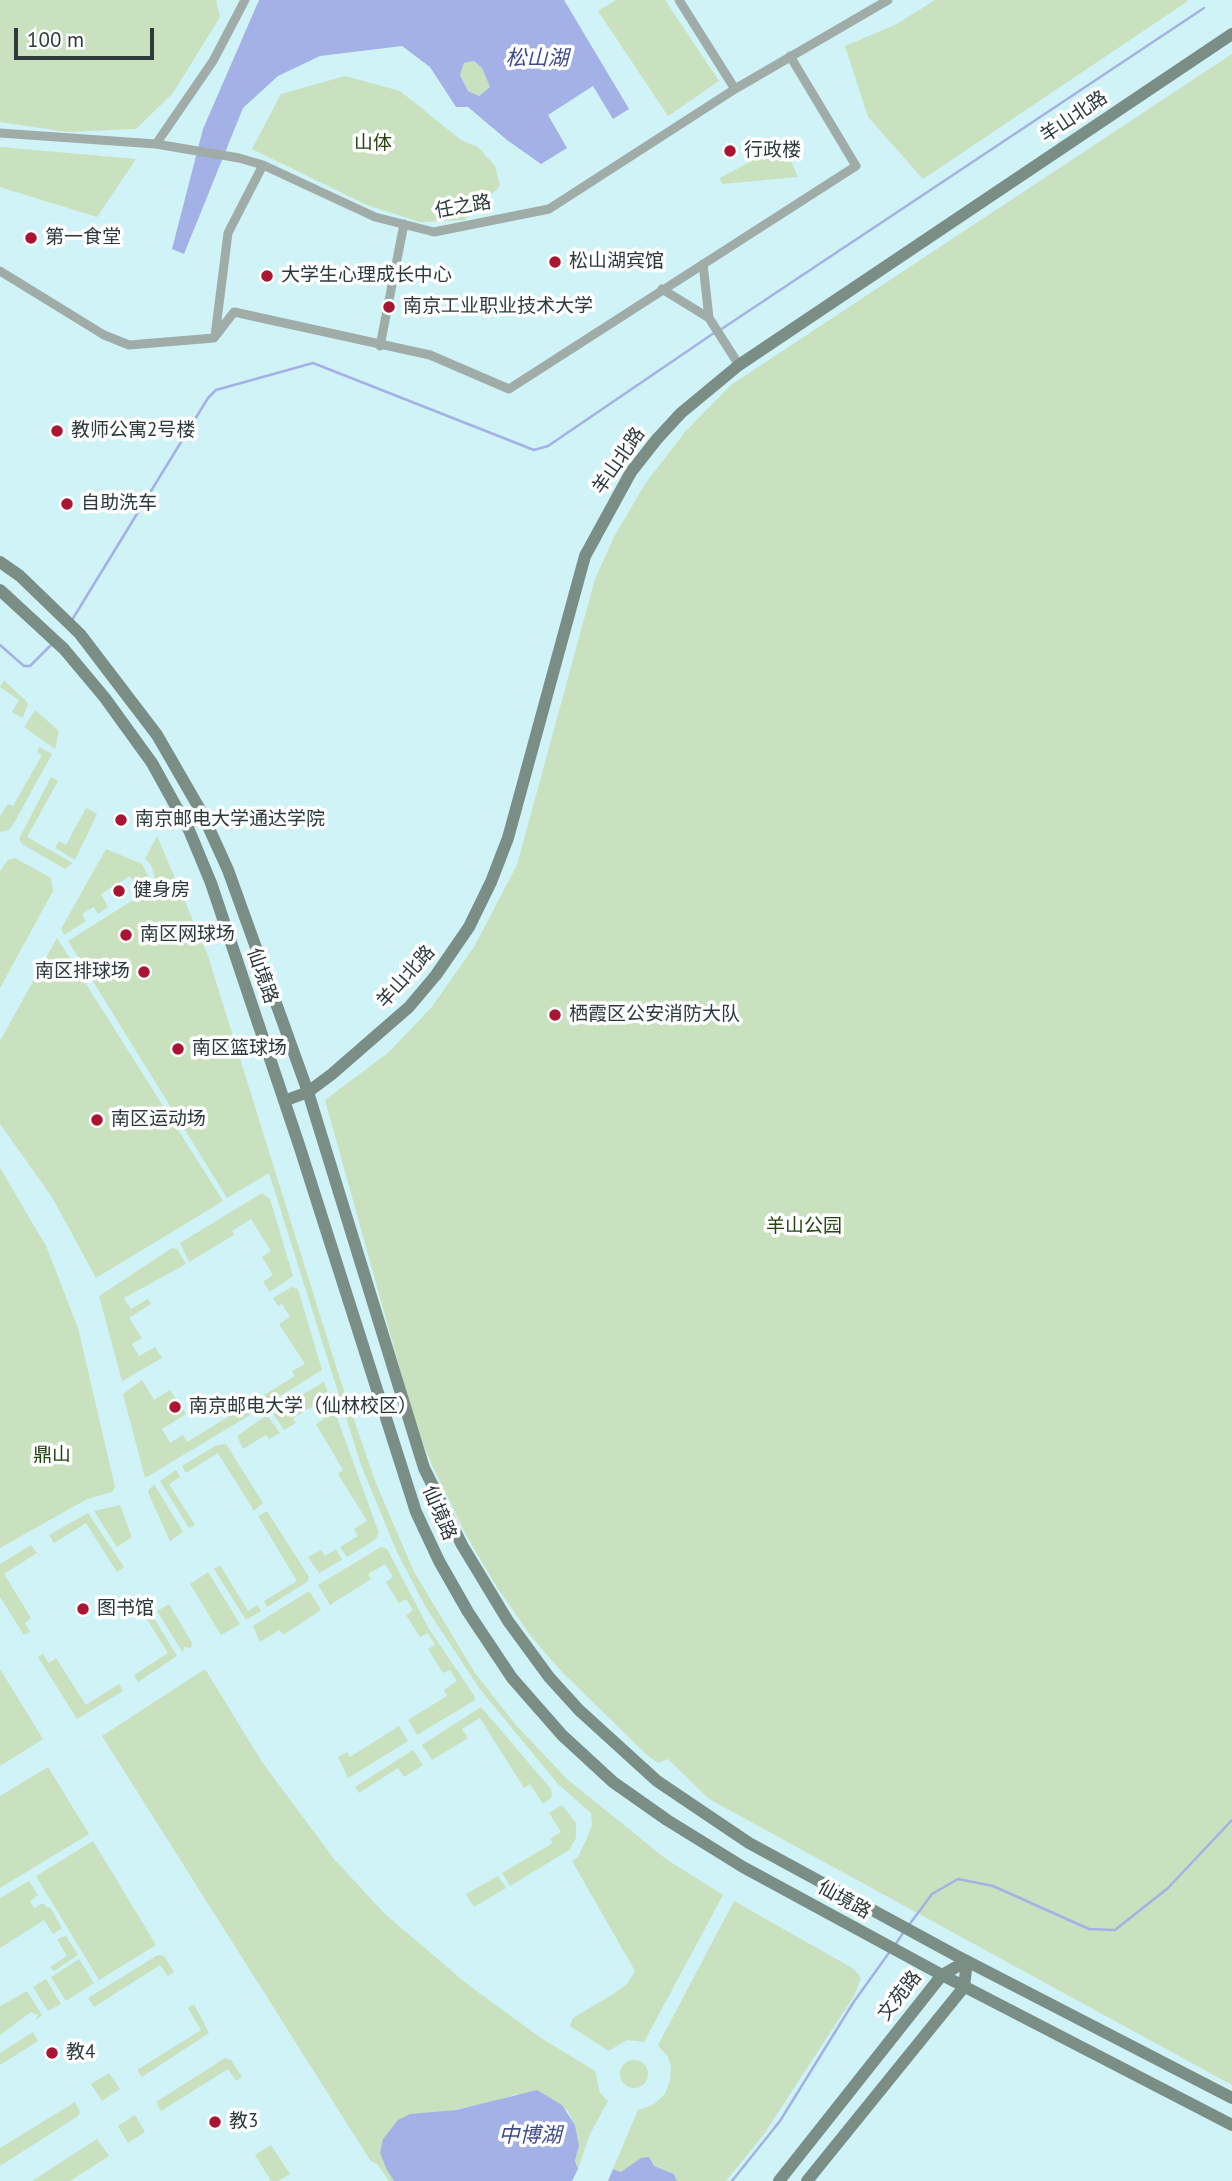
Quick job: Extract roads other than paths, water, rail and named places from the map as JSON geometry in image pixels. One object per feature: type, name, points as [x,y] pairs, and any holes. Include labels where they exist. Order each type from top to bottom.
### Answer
[{"type":"main road","name":"羊山北路","points":[[284,1101],[308,1092],[409,1007],[436,975],[469,928],[508,838],[585,556],[611,503],[657,439],[688,406],[739,365],[1232,34]]},
{"type":"main road","name":"仙境路","points":[[0,562],[80,634],[157,735],[202,813],[228,870],[308,1092],[424,1468],[462,1545],[508,1621],[549,1677],[579,1710],[657,1781],[749,1843],[967,1961],[1232,2098]]},
{"type":"main road","name":"仙境路","points":[[0,590],[64,649],[137,740],[184,818],[211,883],[284,1101],[416,1512],[439,1561],[512,1678],[562,1735],[613,1782],[743,1867],[964,1987],[1232,2125]]},
{"type":"main road","name":"文苑路","points":[[779,2181],[942,1975],[967,1961]]},
{"type":"main road","points":[[807,2181],[964,1987],[967,1961]]},
{"type":"street","points":[[156,144],[213,61],[245,0]]},
{"type":"street","points":[[679,0],[735,89]]},
{"type":"street","name":"任之路","points":[[0,133],[156,144],[263,165],[375,217],[434,232],[550,209],[735,89],[888,0]]},
{"type":"street","points":[[0,271],[104,335],[129,345],[215,338],[234,312],[430,355],[509,389],[856,166],[790,56]]},
{"type":"street","points":[[215,338],[228,233],[263,165]]},
{"type":"street","points":[[380,346],[404,224]]},
{"type":"street","points":[[703,264],[709,317],[739,365]]},
{"type":"street","points":[[662,289],[709,317]]},
{"type":"water","name":"松山湖","points":[[259,0],[564,0],[629,109],[613,119],[593,86],[548,115],[567,148],[541,164],[468,107],[456,107],[430,67],[402,46],[320,56],[278,76],[243,108],[184,254],[172,249],[203,129]],"holes":[[[474,61],[482,68],[490,87],[479,96],[468,91],[460,75],[464,63]]]},
{"type":"water","name":"中博湖","points":[[537,2090],[562,2105],[575,2125],[579,2146],[575,2161],[578,2169],[572,2181],[394,2181],[387,2170],[380,2153],[383,2139],[398,2120],[410,2114],[456,2110]]},
{"type":"water","name":"中博湖","points":[[649,2157],[654,2166],[674,2174],[677,2181],[608,2181],[613,2169],[621,2172],[641,2158]]},
{"type":"waterway","points":[[720,330],[1204,8]]},
{"type":"waterway","points":[[72,620],[208,398],[216,390],[313,363],[534,450],[548,446],[714,333]]},
{"type":"waterway","points":[[0,645],[24,666],[30,666],[52,644]]},
{"type":"waterway","points":[[909,1925],[932,1894],[958,1879],[993,1886],[1089,1929],[1115,1930],[1168,1888],[1232,1820]]},
{"type":"waterway","points":[[895,1945],[903,1933]]},
{"type":"waterway","points":[[732,2181],[780,2121],[853,2003],[891,1950]]},
{"type":"place","name":"行政楼","points":[[730,151]]},
{"type":"place","name":"第一食堂","points":[[31,238]]},
{"type":"place","name":"松山湖宾馆","points":[[555,262]]},
{"type":"place","name":"大学生心理成长中心","points":[[267,276]]},
{"type":"place","name":"南京工业职业技术大学","points":[[389,307]]},
{"type":"place","name":"教师公寓2号楼","points":[[57,431]]},
{"type":"place","name":"自助洗车","points":[[67,504]]},
{"type":"place","name":"南京邮电大学通达学院","points":[[121,820]]},
{"type":"place","name":"健身房","points":[[119,891]]},
{"type":"place","name":"南区网球场","points":[[126,935]]},
{"type":"place","name":"南区排球场","points":[[144,972]]},
{"type":"place","name":"栖霞区公安消防大队","points":[[555,1015]]},
{"type":"place","name":"南区篮球场","points":[[178,1049]]},
{"type":"place","name":"南区运动场","points":[[97,1120]]},
{"type":"place","name":"南京邮电大学（仙林校区）","points":[[175,1407]]},
{"type":"place","name":"图书馆","points":[[83,1609]]},
{"type":"place","name":"教4","points":[[52,2053]]},
{"type":"place","name":"教3","points":[[215,2122]]},
{"type":"park label","name":"山体","points":[[373,144]]},
{"type":"park label","name":"羊山公园","points":[[804,1227]]},
{"type":"park label","name":"鼎山","points":[[52,1456]]}]
